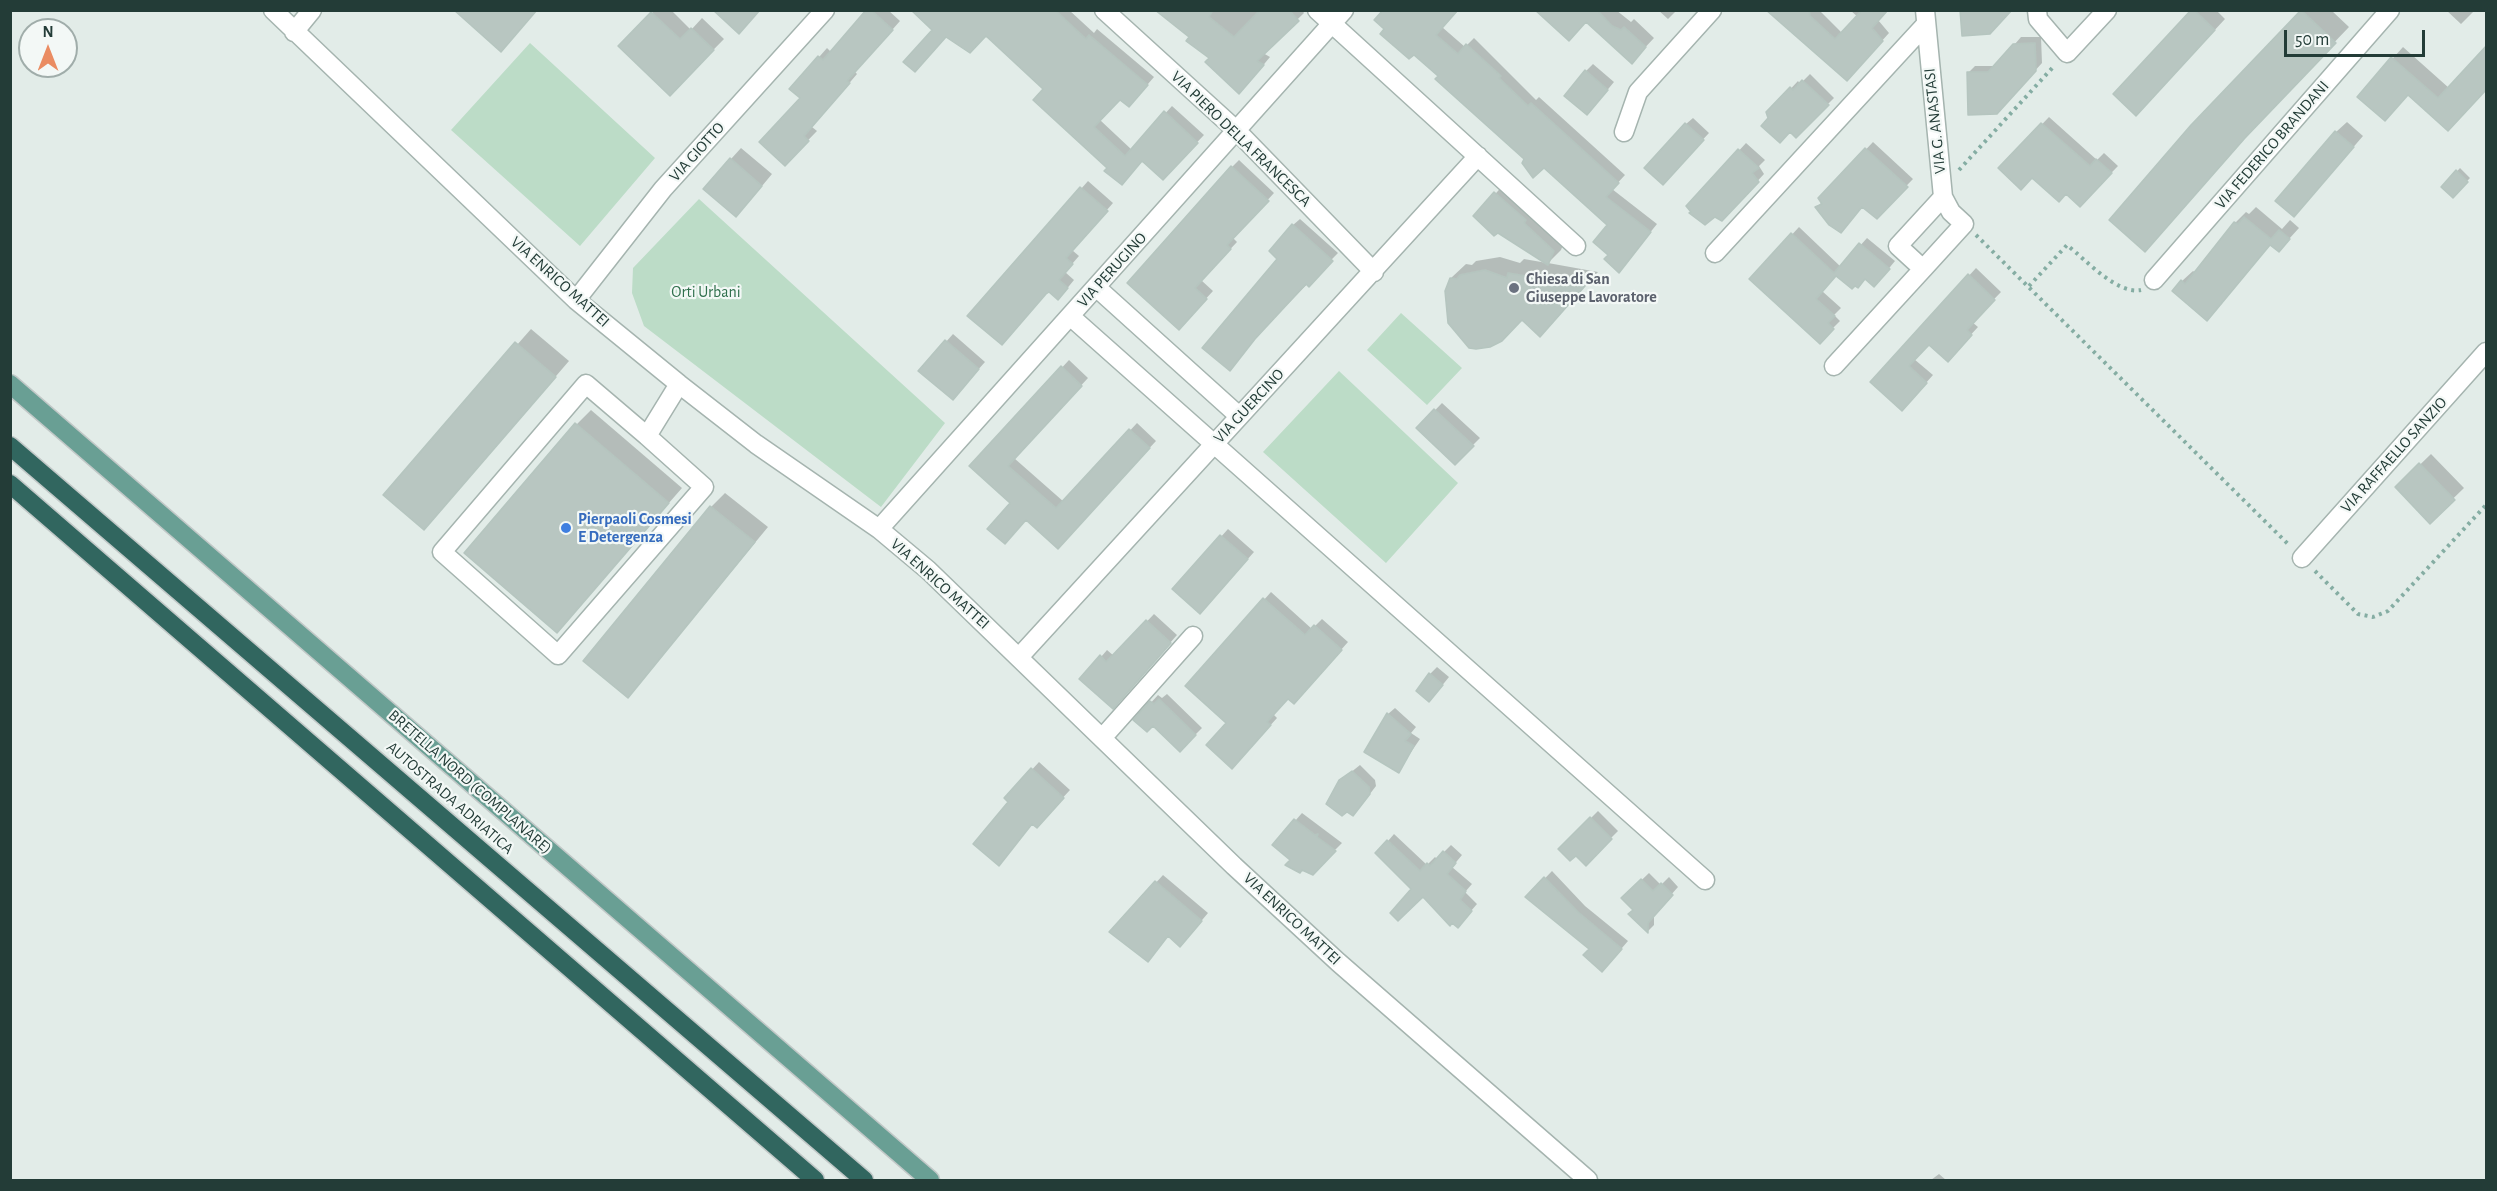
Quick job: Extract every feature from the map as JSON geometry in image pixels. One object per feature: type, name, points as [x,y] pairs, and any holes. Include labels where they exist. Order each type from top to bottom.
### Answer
[{"type":"highway","name":"AUTOSTRADA ADRIATICA","points":[[10,446],[864,1180]]},
{"type":"highway","points":[[10,484],[815,1180]]},
{"type":"main road","name":"BRETELLA NORD (COMPLANARE)","points":[[10,384],[930,1180]]},
{"type":"street","name":"VIA ENRICO MATTEI","points":[[273,10],[576,300],[756,444],[879,529],[928,570],[1338,962],[1588,1180]]},
{"type":"street","points":[[294,32],[312,10]]},
{"type":"street","name":"VIA GIOTTO","points":[[576,300],[663,189],[825,10]]},
{"type":"street","name":"VIA PIERO DELLA FRANCESCA","points":[[1104,10],[1237,131],[1374,272]]},
{"type":"street","points":[[1317,10],[1338,17],[1478,156],[1576,246]]},
{"type":"street","points":[[1624,132],[1638,92],[1712,10]]},
{"type":"street","points":[[2037,10],[2038,19],[2067,52],[2107,10]]},
{"type":"street","name":"VIA FEDERICO BRANDANI","points":[[2154,280],[2390,10]]},
{"type":"street","name":"VIA PERUGINO","points":[[879,529],[1338,17]]},
{"type":"street","points":[[1715,253],[1925,17]]},
{"type":"street","name":"VIA G. ANASTASI","points":[[1925,17],[1942,193],[1952,212],[1964,224]]},
{"type":"street","name":"VIA GUERCINO","points":[[1020,656],[1478,156]]},
{"type":"street","points":[[1923,268],[1898,246],[1942,193]]},
{"type":"street","points":[[1834,366],[1964,224]]},
{"type":"street","points":[[1096,287],[1239,416]]},
{"type":"street","points":[[1070,316],[1705,880]]},
{"type":"street","name":"VIA RAFFAELLO SANZIO","points":[[2302,558],[2487,352]]},
{"type":"street","points":[[586,384],[647,436],[704,487],[558,656],[442,552],[586,384]]},
{"type":"street","points":[[647,436],[679,384]]},
{"type":"street","points":[[1102,737],[1193,636]]},
{"type":"path","points":[[1942,193],[2067,52]]},
{"type":"path","points":[[1964,224],[2029,285],[2358,614],[2373,617],[2388,611],[2487,505]]},
{"type":"path","points":[[2029,285],[2067,245],[2118,287],[2132,292],[2145,289],[2154,280]]},
{"type":"green space","points":[[530,43],[655,158],[580,246],[451,130]]},
{"type":"green space","name":"Orti Urbani","points":[[699,199],[945,423],[881,507],[644,326],[632,293],[633,268]]},
{"type":"green space","points":[[1401,313],[1462,368],[1427,405],[1367,350]]},
{"type":"green space","points":[[1339,371],[1458,483],[1386,563],[1263,452]]},
{"type":"building","points":[[454,10],[537,10],[501,52]]},
{"type":"building","points":[[713,10],[760,10],[739,34]]},
{"type":"building","points":[[866,10],[871,10],[893,30],[847,81],[850,83],[804,136],[809,141],[785,166],[759,142],[800,98],[789,89],[818,56],[823,60]]},
{"type":"building","points":[[911,10],[1055,10],[1086,39],[1089,35],[1148,85],[1129,107],[1120,100],[1094,127],[1125,156],[1164,111],[1198,143],[1163,180],[1142,161],[1122,185],[1104,171],[1107,168],[1033,100],[1043,89],[986,36],[970,53],[946,37],[915,72],[903,62],[932,30]]},
{"type":"building","points":[[1155,10],[1213,10],[1209,17],[1234,37],[1260,10],[1289,10],[1299,21],[1257,61],[1264,65],[1239,94],[1205,62],[1209,58],[1186,41],[1189,37]]},
{"type":"building","points":[[1383,10],[1458,10],[1436,35],[1458,54],[1466,44],[1501,76],[1499,78],[1528,106],[1531,103],[1619,183],[1606,197],[1651,232],[1619,273],[1604,259],[1608,255],[1593,242],[1607,225],[1544,168],[1533,178],[1522,163],[1524,159],[1435,79],[1438,76],[1414,55],[1409,59],[1380,34],[1384,29],[1374,20]]},
{"type":"building","points":[[1535,10],[1597,10],[1612,26],[1621,30],[1624,27],[1646,47],[1632,64],[1586,22],[1569,41]]},
{"type":"building","points":[[1766,10],[1809,10],[1810,16],[1835,39],[1862,10],[1888,10],[1872,28],[1883,41],[1847,81]]},
{"type":"building","points":[[1960,10],[2012,10],[1990,34],[1962,36]]},
{"type":"building","points":[[2191,10],[2194,10],[2215,30],[2136,116],[2113,94]]},
{"type":"building","points":[[2301,10],[2336,43],[2245,138],[2145,252],[2109,220],[2191,125]]},
{"type":"building","points":[[651,12],[680,39],[691,28],[714,50],[670,96],[618,46]]},
{"type":"building","points":[[2035,43],[2036,71],[1997,114],[1968,115],[1967,72],[1988,72],[2013,44]]},
{"type":"building","points":[[2487,45],[2487,89],[2448,131],[2408,95],[2385,121],[2357,97],[2391,57],[2438,98]]},
{"type":"building","points":[[1585,70],[1608,90],[1587,115],[1564,96]]},
{"type":"building","points":[[1802,80],[1829,105],[1796,138],[1790,132],[1780,143],[1761,126],[1768,118],[1766,112],[1790,87],[1793,90]]},
{"type":"building","points":[[1685,123],[1704,140],[1663,185],[1644,168]]},
{"type":"building","points":[[2041,123],[2090,166],[2096,159],[2112,173],[2080,207],[2066,194],[2059,202],[2032,178],[2021,190],[1998,168]]},
{"type":"building","points":[[2335,131],[2354,147],[2294,217],[2275,201]]},
{"type":"building","points":[[1865,148],[1908,187],[1877,219],[1862,207],[1841,233],[1829,225],[1815,207],[1822,204],[1818,198]]},
{"type":"building","points":[[1738,149],[1759,168],[1752,173],[1759,182],[1722,221],[1715,217],[1705,225],[1689,213],[1691,212],[1686,206]]},
{"type":"building","points":[[730,158],[762,186],[736,217],[703,189]]},
{"type":"building","points":[[1231,166],[1269,201],[1227,245],[1231,249],[1195,288],[1207,299],[1179,330],[1127,283]]},
{"type":"building","points":[[2456,170],[2468,182],[2453,198],[2441,187]]},
{"type":"building","points":[[1080,187],[1108,211],[1066,258],[1073,264],[1059,280],[1068,288],[1058,300],[1049,292],[1046,294],[1002,345],[967,316]]},
{"type":"building","points":[[1494,192],[1526,220],[1524,223],[1554,251],[1548,265],[1498,233],[1494,236],[1473,216]]},
{"type":"building","points":[[2244,217],[2271,239],[2279,230],[2290,239],[2279,252],[2270,245],[2207,321],[2172,291],[2181,280],[2185,284],[2234,222],[2238,224]]},
{"type":"building","points":[[1292,224],[1333,261],[1309,287],[1306,284],[1255,339],[1230,371],[1202,348],[1277,259],[1269,251]]},
{"type":"building","points":[[1791,233],[1834,273],[1859,243],[1890,269],[1874,287],[1865,279],[1858,288],[1855,286],[1852,289],[1836,276],[1816,299],[1835,316],[1828,323],[1834,329],[1820,344],[1749,279]]},
{"type":"building","name":"Chiesa di San Giuseppe Lavoratore","points":[[1485,270],[1507,278],[1508,273],[1585,286],[1540,337],[1522,320],[1502,341],[1490,347],[1469,348],[1448,323],[1445,291],[1450,278],[1457,279],[1460,275]]},
{"type":"building","points":[[1968,274],[1995,300],[1967,330],[1972,335],[1948,362],[1929,345],[1909,366],[1927,383],[1902,411],[1870,382]]},
{"type":"building","points":[[945,340],[979,369],[953,400],[918,371]]},
{"type":"building","points":[[515,342],[556,377],[424,530],[383,495]]},
{"type":"building","points":[[1061,366],[1082,386],[1008,466],[1056,508],[1129,429],[1150,448],[1058,549],[1026,520],[1005,544],[987,529],[1010,503],[969,466]]},
{"type":"building","points":[[1434,409],[1474,446],[1455,465],[1416,428]]},
{"type":"building","name":"Pierpaoli Cosmesi E Detergenza","points":[[575,423],[669,503],[557,633],[464,553]]},
{"type":"building","points":[[2419,463],[2455,500],[2430,524],[2395,487]]},
{"type":"building","points":[[710,506],[755,542],[628,698],[583,661]]},
{"type":"building","points":[[1220,535],[1248,559],[1200,614],[1172,589]]},
{"type":"building","points":[[1263,598],[1305,635],[1314,625],[1342,650],[1294,704],[1288,699],[1267,722],[1271,725],[1232,769],[1206,745],[1226,723],[1185,686]]},
{"type":"building","points":[[1146,620],[1171,643],[1113,709],[1079,679],[1100,655],[1106,662]]},
{"type":"building","points":[[1429,673],[1443,685],[1429,702],[1416,691]]},
{"type":"building","points":[[1159,699],[1196,735],[1180,752],[1153,726],[1147,732],[1133,720],[1150,701],[1154,704]]},
{"type":"building","points":[[1387,713],[1411,734],[1405,741],[1414,746],[1399,773],[1364,752]]},
{"type":"building","points":[[1031,768],[1064,798],[1037,828],[1032,824],[999,866],[973,844],[1008,802],[1004,798]]},
{"type":"building","points":[[1352,771],[1369,787],[1370,794],[1353,816],[1347,812],[1342,816],[1326,804],[1339,780]]},
{"type":"building","points":[[1590,817],[1612,839],[1586,866],[1576,856],[1570,861],[1558,849]]},
{"type":"building","points":[[1294,819],[1315,835],[1318,834],[1317,837],[1336,851],[1313,875],[1302,870],[1300,873],[1285,865],[1290,860],[1272,845]]},
{"type":"building","points":[[1387,840],[1420,871],[1427,863],[1430,866],[1443,851],[1456,863],[1447,874],[1466,891],[1460,900],[1472,911],[1458,928],[1452,923],[1450,926],[1423,897],[1398,921],[1390,913],[1411,889],[1375,853]]},
{"type":"building","points":[[1544,877],[1578,912],[1622,949],[1602,972],[1583,955],[1589,949],[1525,897]]},
{"type":"building","points":[[1641,879],[1653,891],[1661,883],[1673,895],[1648,923],[1648,933],[1628,914],[1633,910],[1621,898]]},
{"type":"building","points":[[1155,881],[1202,921],[1180,947],[1168,936],[1148,962],[1109,932]]},
{"type":"place","name":"Chiesa di San Giuseppe Lavoratore","points":[[1514,288]]},
{"type":"place","name":"Pierpaoli Cosmesi E Detergenza","points":[[566,528]]}]
